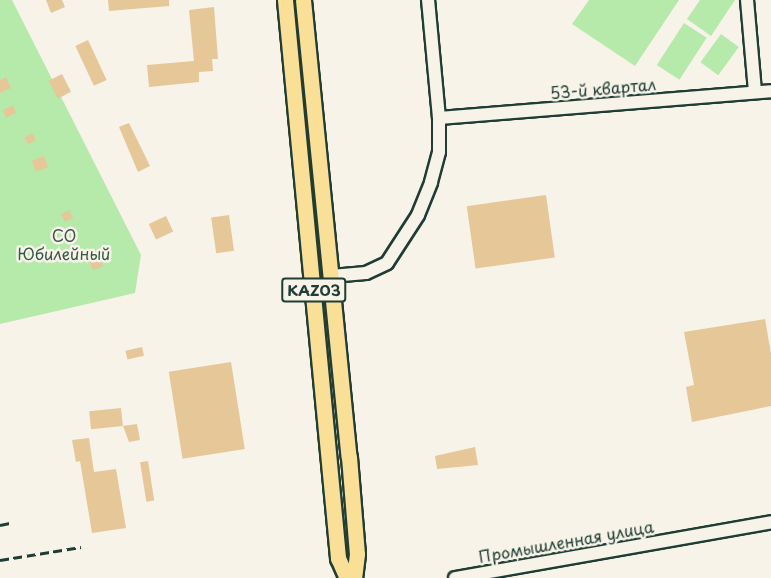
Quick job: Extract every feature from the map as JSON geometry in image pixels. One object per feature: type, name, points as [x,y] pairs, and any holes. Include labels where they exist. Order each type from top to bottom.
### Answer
[{"type":"main road","name":"KАZ03","points":[[285,0],[338,558],[347,578]]},
{"type":"main road","name":"KАZ03","points":[[303,0],[356,544],[354,578]]},
{"type":"main road","points":[[313,280],[331,276]]},
{"type":"street","points":[[331,276],[366,273],[387,263],[402,244],[431,182],[439,152],[439,118],[428,0]]},
{"type":"street","points":[[747,0],[754,92]]},
{"type":"street","name":"53-й квартал","points":[[439,118],[771,91]]},
{"type":"street","name":"Промышленная улица","points":[[454,578],[771,522]]},
{"type":"green space","name":"СО Юбилейный","points":[[0,0],[12,0],[141,255],[135,293],[0,324]]},
{"type":"green space","points":[[589,0],[679,0],[635,66],[572,24]]},
{"type":"green space","points":[[700,0],[735,0],[711,36],[687,19]]},
{"type":"green space","points":[[684,23],[707,38],[679,80],[657,65]]},
{"type":"green space","points":[[721,34],[739,47],[718,75],[700,62]]},
{"type":"building","points":[[46,0],[62,0],[65,7],[51,13]]},
{"type":"building","points":[[108,0],[169,0],[169,6],[109,11]]},
{"type":"building","points":[[214,7],[218,59],[212,59],[213,71],[199,72],[199,82],[149,87],[147,65],[194,61],[189,10]]},
{"type":"building","points":[[88,40],[107,80],[94,86],[75,46]]},
{"type":"building","points":[[62,74],[71,92],[58,99],[49,81]]},
{"type":"building","points":[[6,77],[11,88],[0,93],[0,80]]},
{"type":"building","points":[[13,105],[16,113],[6,118],[3,110]]},
{"type":"building","points":[[129,123],[150,166],[138,172],[119,127]]},
{"type":"building","points":[[32,133],[36,140],[28,144],[24,138]]},
{"type":"building","points":[[44,156],[48,167],[36,172],[32,160]]},
{"type":"building","points":[[546,195],[555,257],[476,269],[467,206]]},
{"type":"building","points":[[69,210],[73,218],[65,222],[61,214]]},
{"type":"building","points":[[229,215],[234,251],[216,253],[211,218]]},
{"type":"building","points":[[166,216],[173,231],[156,239],[149,224]]},
{"type":"building","points":[[99,257],[103,266],[93,271],[89,261]]},
{"type":"building","points":[[765,319],[771,354],[771,406],[692,422],[686,387],[694,385],[684,332]]},
{"type":"building","points":[[142,347],[144,356],[127,360],[125,351]]},
{"type":"building","points":[[231,362],[245,449],[183,459],[169,372]]},
{"type":"building","points":[[121,408],[123,426],[91,429],[89,411]]},
{"type":"building","points":[[137,424],[140,440],[129,442],[123,426]]},
{"type":"building","points":[[89,438],[94,472],[116,469],[126,528],[92,533],[80,461],[76,462],[72,440]]},
{"type":"building","points":[[475,447],[478,465],[437,469],[435,456]]},
{"type":"building","points":[[148,461],[154,501],[146,502],[140,462]]},
{"type":"railway","points":[[0,525],[10,523]]},
{"type":"railway","points":[[0,560],[81,547]]}]
